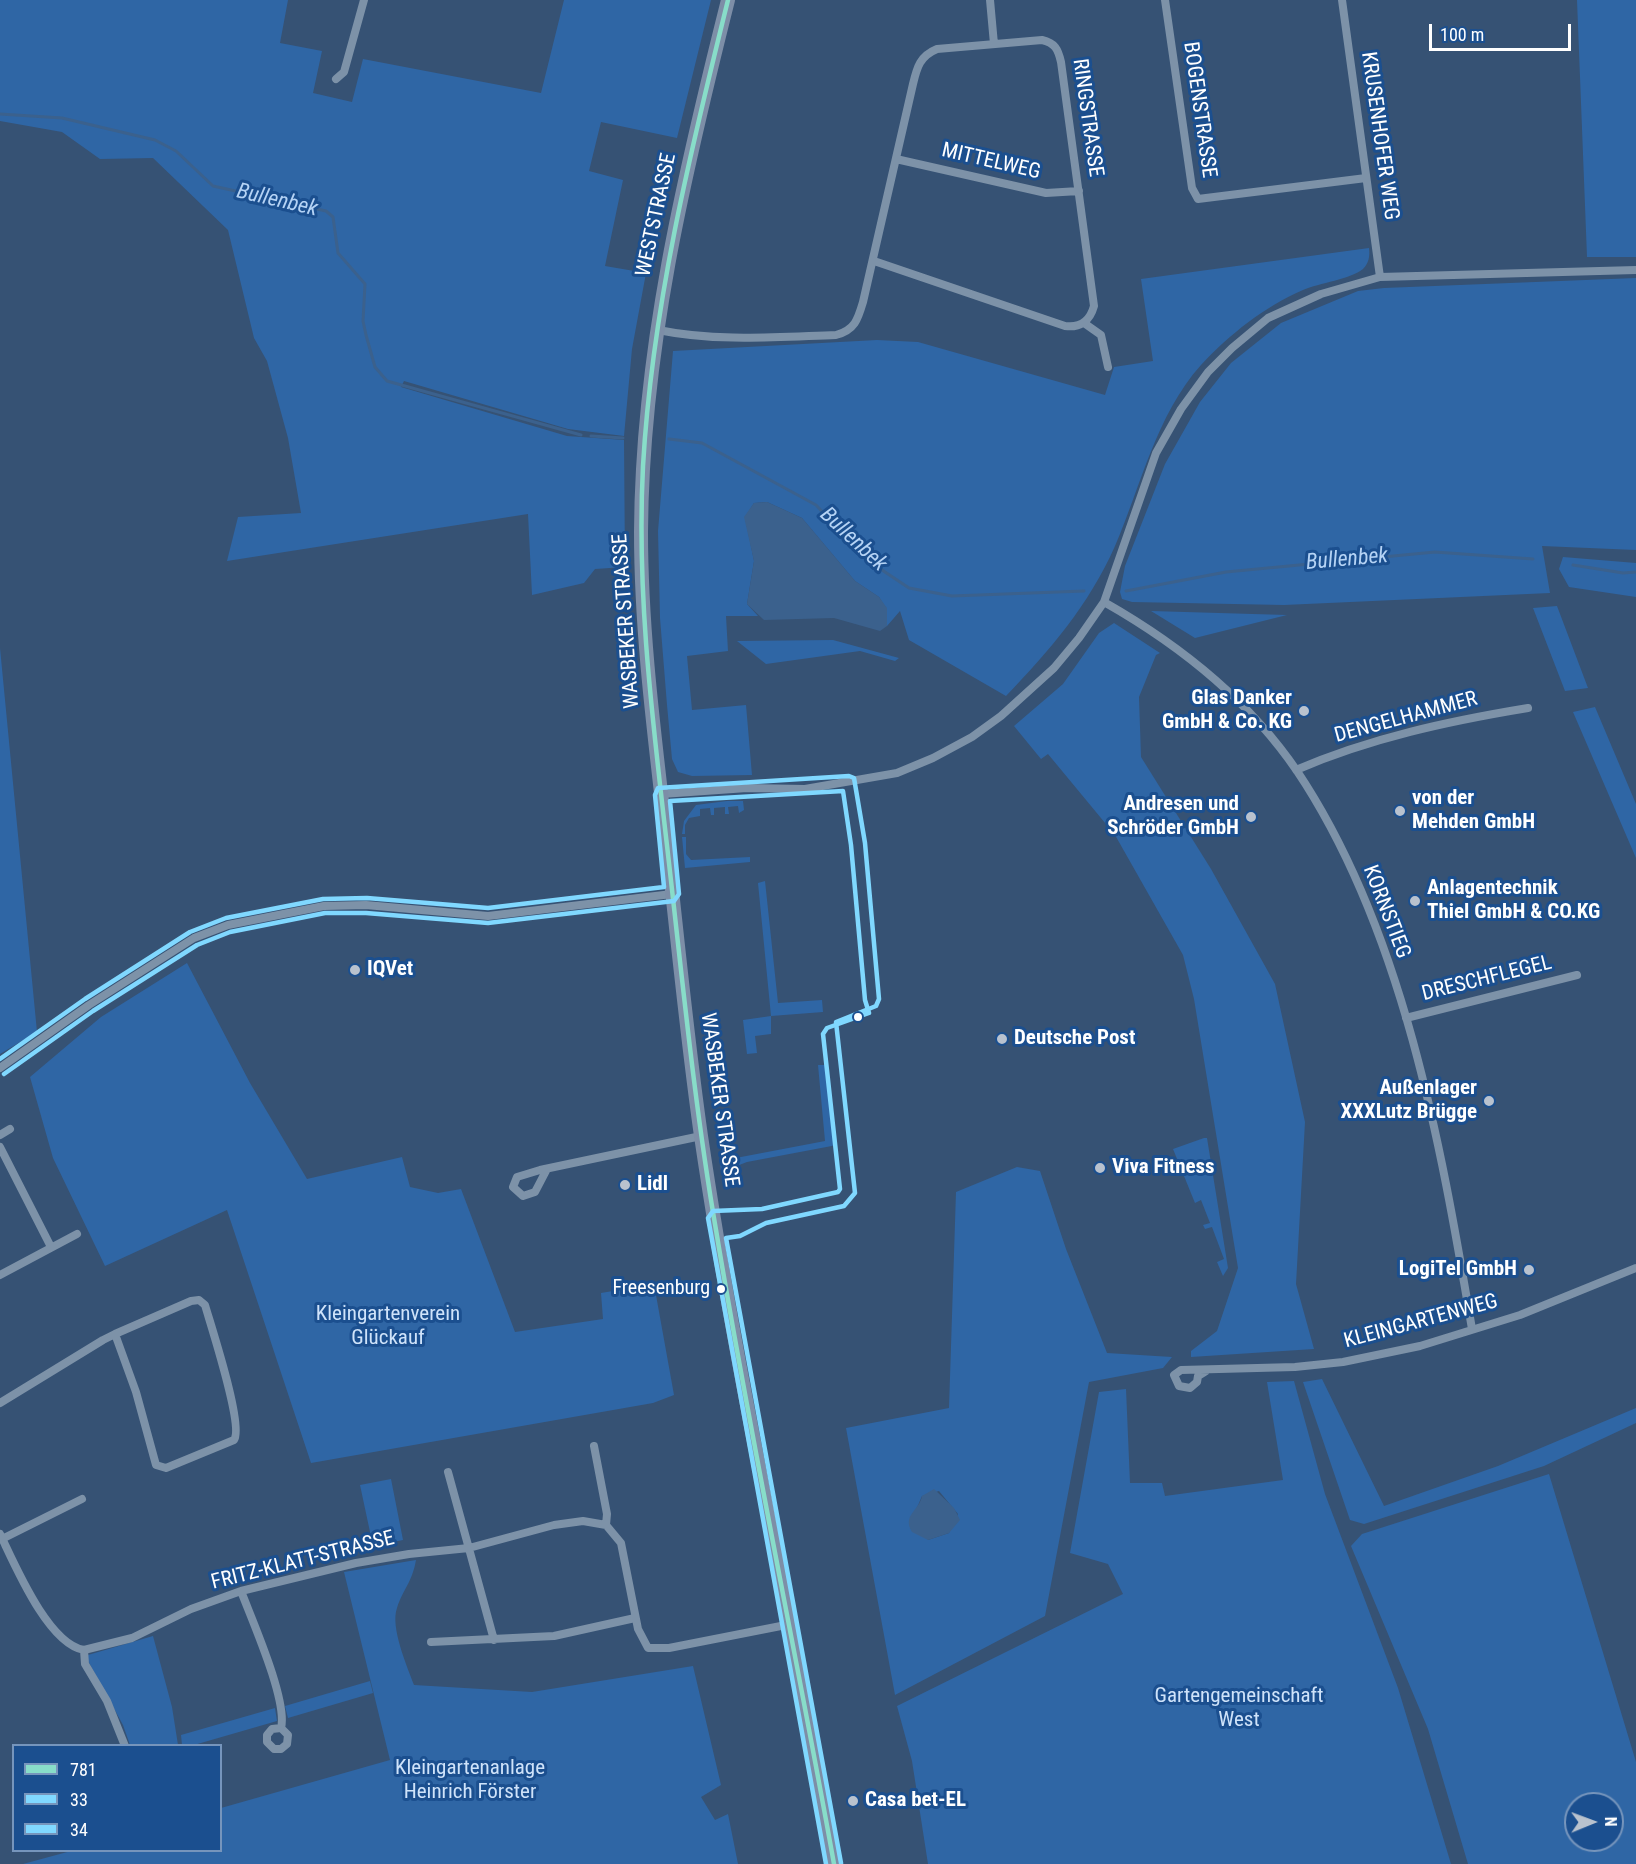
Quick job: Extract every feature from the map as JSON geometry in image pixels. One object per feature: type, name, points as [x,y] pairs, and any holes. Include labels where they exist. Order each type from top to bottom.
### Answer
[{"type":"main road","name":"WESTSTRASSE","points":[[645,441],[660,300],[675,219],[728,0]]},
{"type":"main road","name":"WASBEKER STRASSE","points":[[645,441],[641,533],[647,657],[701,1136],[720,1253],[834,1864]]},
{"type":"street","points":[[336,79],[344,72],[364,0]]},
{"type":"street","points":[[990,0],[994,44]]},
{"type":"street","name":"BOGENSTRASSE","points":[[1165,0],[1192,188],[1198,199],[1366,178]]},
{"type":"street","name":"KRUSENHOFER WEG","points":[[1341,0],[1380,277]]},
{"type":"street","name":"RINGSTRASSE","points":[[658,330],[684,336],[727,338],[836,335],[848,332],[857,322],[918,66],[924,56],[938,49],[1042,40],[1051,42],[1058,50],[1079,191],[1094,306],[1092,314],[1084,323]]},
{"type":"street","name":"MITTELWEG","points":[[896,159],[1046,193],[1079,191]]},
{"type":"street","points":[[873,261],[1065,326],[1084,323],[1101,335],[1108,367]]},
{"type":"street","points":[[662,794],[747,788],[805,789],[897,773],[933,758],[972,736],[1000,716],[1039,682],[1079,638],[1104,602],[1156,453],[1180,409],[1208,372],[1268,318],[1321,294],[1380,277],[1636,270]]},
{"type":"street","name":"KORNSTIEG","points":[[1104,602],[1174,646],[1221,685],[1248,712],[1296,770],[1334,834],[1359,886],[1406,1018],[1449,1191],[1472,1329]]},
{"type":"street","name":"DENGELHAMMER","points":[[1296,770],[1395,735],[1458,720],[1528,708]]},
{"type":"street","points":[[0,1068],[89,1005],[194,938],[228,925],[324,906],[366,905],[488,916],[672,894]]},
{"type":"street","name":"DRESCHFLEGEL","points":[[1406,1018],[1577,975]]},
{"type":"street","points":[[0,1135],[10,1129]]},
{"type":"street","points":[[547,1168],[701,1136]]},
{"type":"street","points":[[0,1147],[51,1247]]},
{"type":"street","points":[[0,1275],[77,1234]]},
{"type":"street","name":"KLEINGARTENWEG","points":[[1206,1371],[1343,1362],[1420,1346],[1520,1315],[1636,1268]]},
{"type":"street","points":[[0,1403],[115,1334],[191,1301],[202,1302],[225,1372],[237,1429],[234,1440],[166,1468],[156,1466],[136,1392],[115,1334]]},
{"type":"street","points":[[594,1446],[607,1514],[606,1525],[621,1543],[635,1618],[644,1645],[653,1650],[791,1624]]},
{"type":"street","points":[[448,1472],[494,1640]]},
{"type":"street","points":[[82,1499],[1,1536],[26,1586],[45,1617],[65,1641],[84,1650],[85,1664],[107,1701],[124,1744]]},
{"type":"street","name":"FRITZ-KLATT-STRASSE","points":[[84,1650],[132,1638],[191,1609],[241,1591],[356,1563],[409,1554],[469,1548],[554,1525],[583,1521],[606,1525]]},
{"type":"street","points":[[241,1591],[272,1679],[282,1716],[281,1728]]},
{"type":"street","points":[[431,1642],[567,1635],[635,1618]]},
{"type":"green space","points":[[0,0],[288,0],[280,43],[322,51],[313,93],[352,102],[363,59],[541,93],[564,0],[711,0],[677,138],[601,122],[589,171],[623,180],[605,266],[646,273],[632,349],[624,436],[568,429],[404,381],[401,387],[567,436],[624,440],[625,567],[595,569],[584,583],[532,595],[528,514],[227,561],[238,517],[301,513],[288,438],[267,361],[254,338],[228,230],[153,158],[100,159],[62,132],[0,121]]},
{"type":"green space","points":[[1577,0],[1636,0],[1636,257],[1587,257]]},
{"type":"green space","points":[[1369,248],[1369,259],[1363,269],[1351,276],[1303,290],[1261,313],[1236,332],[1201,365],[1185,385],[1161,428],[1115,546],[1093,588],[1053,644],[1006,696],[909,640],[900,611],[887,626],[886,608],[879,597],[855,581],[802,518],[767,502],[754,503],[745,517],[754,561],[747,604],[758,616],[726,616],[728,651],[687,656],[692,710],[746,705],[752,775],[692,776],[678,772],[672,759],[667,705],[660,618],[658,531],[673,351],[877,340],[918,342],[1105,395],[1114,367],[1153,361],[1141,279]]},
{"type":"green space","points":[[1636,278],[1636,550],[1542,546],[1550,593],[1284,605],[1132,602],[1122,599],[1120,592],[1125,566],[1165,464],[1200,402],[1231,363],[1281,323],[1358,291]]},
{"type":"green space","points":[[1563,557],[1636,563],[1636,597],[1569,587],[1559,569]]},
{"type":"green space","points":[[1557,606],[1588,688],[1565,691],[1533,608]]},
{"type":"green space","points":[[1151,611],[1287,615],[1195,638]]},
{"type":"green space","points":[[1114,623],[1160,653],[1156,655],[1139,697],[1141,757],[1211,869],[1275,984],[1305,1122],[1296,1284],[1314,1349],[1191,1357],[1191,1351],[1217,1331],[1238,1268],[1194,999],[1183,955],[1115,835],[1048,754],[1041,759],[1014,726],[1063,684],[1099,633]]},
{"type":"green space","points":[[833,640],[899,658],[895,661],[860,651],[766,664],[737,641]]},
{"type":"green space","points":[[0,648],[37,1032],[0,1054]]},
{"type":"green space","points":[[1595,707],[1636,804],[1636,858],[1573,712]]},
{"type":"green space","points":[[743,801],[744,810],[739,813],[738,806],[728,807],[729,814],[725,814],[725,807],[714,808],[714,815],[711,815],[710,808],[700,809],[700,816],[689,818],[685,825],[685,834],[682,834],[684,821],[696,805]]},
{"type":"green space","points":[[682,837],[686,837],[686,854],[691,860],[750,857],[750,862],[685,868]]},
{"type":"green space","points":[[765,881],[778,1003],[822,1000],[823,1012],[771,1016],[758,883]]},
{"type":"green space","name":"Kleingartenverein Glückauf","points":[[187,963],[250,1083],[307,1179],[402,1157],[410,1187],[438,1193],[461,1189],[515,1332],[603,1319],[601,1293],[654,1284],[674,1395],[653,1403],[311,1463],[227,1210],[105,1266],[53,1158],[30,1077],[101,1017]]},
{"type":"green space","points":[[771,1016],[771,1034],[755,1036],[757,1053],[747,1054],[743,1020]]},
{"type":"green space","points":[[818,1065],[827,1065],[837,1145],[747,1162],[721,1172],[720,1161],[825,1141]]},
{"type":"green space","points":[[1207,1138],[1228,1268],[1223,1276],[1217,1262],[1224,1259],[1212,1227],[1205,1229],[1203,1225],[1210,1223],[1201,1200],[1195,1203],[1173,1149]]},
{"type":"green space","points":[[1017,1167],[1040,1171],[1066,1249],[1107,1353],[1172,1357],[1163,1368],[1089,1382],[1045,1616],[895,1695],[846,1428],[949,1408],[956,1192]],"holes":[[[939,1491],[958,1514],[949,1533],[928,1540],[916,1510],[922,1496]]]},
{"type":"green space","points":[[1322,1379],[1384,1506],[1498,1466],[1636,1408],[1636,1423],[1544,1466],[1364,1524],[1350,1520],[1303,1382]]},
{"type":"green space","name":"Gartengemeinschaft West","points":[[1294,1381],[1325,1494],[1398,1688],[1451,1864],[928,1864],[912,1761],[897,1706],[1123,1594],[1108,1564],[1070,1553],[1099,1392],[1126,1389],[1130,1483],[1162,1483],[1165,1496],[1283,1480],[1267,1382]]},
{"type":"green space","points":[[1549,1474],[1636,1762],[1636,1864],[1468,1864],[1428,1729],[1351,1546],[1362,1534]]},
{"type":"green space","points":[[391,1479],[403,1540],[373,1546],[360,1485]]},
{"type":"green space","name":"Kleingartenanlage Heinrich Förster","points":[[416,1560],[395,1616],[397,1636],[414,1685],[532,1692],[693,1666],[721,1785],[701,1797],[715,1820],[728,1814],[738,1864],[23,1864],[67,1852],[222,1852],[222,1808],[390,1760],[344,1572]]},
{"type":"green space","points":[[153,1636],[172,1707],[178,1744],[130,1744],[123,1725],[87,1659],[88,1655]]},
{"type":"green space","points":[[370,1681],[373,1693],[288,1718],[285,1706]]},
{"type":"green space","points":[[275,1708],[277,1721],[197,1744],[182,1744],[181,1735]]},
{"type":"shaded area","points":[[767,502],[802,518],[855,581],[879,597],[887,608],[887,626],[880,631],[834,618],[764,620],[747,604],[754,561],[744,517],[754,503]]},
{"type":"shaded area","points":[[934,1489],[954,1508],[960,1520],[949,1533],[928,1540],[912,1532],[909,1521],[922,1496]]},
{"type":"waterway","name":"Bullenbek","points":[[0,114],[62,118],[155,140],[176,151],[213,186],[326,211],[333,217],[338,253],[365,284],[363,321],[366,335],[375,367],[387,381],[581,435]]},
{"type":"waterway","name":"Bullenbek","points":[[591,436],[623,438]]},
{"type":"waterway","name":"Bullenbek","points":[[669,439],[702,443],[816,505],[870,562],[909,588],[952,596],[1084,591]]},
{"type":"waterway","name":"Bullenbek","points":[[1126,591],[1226,572],[1435,552],[1533,559]]},
{"type":"waterway","name":"Bullenbek","points":[[1573,565],[1623,573],[1636,572]]},
{"type":"transit line","name":"781","points":[[728,0],[687,173],[655,348],[643,466],[641,516],[644,615],[658,764],[702,1138],[744,1389],[834,1864]]},
{"type":"transit line","name":"34","points":[[0,1059],[85,999],[190,932],[226,918],[323,899],[367,898],[488,908],[664,887],[655,795],[658,788],[849,776],[854,778],[865,843],[879,999],[876,1006],[836,1022],[855,1193],[844,1206],[766,1223],[740,1236],[726,1238],[841,1863]]},
{"type":"transit line","name":"33","points":[[4,1074],[93,1011],[197,945],[230,932],[325,913],[366,913],[488,923],[674,901],[679,894],[670,801],[843,791],[851,845],[865,1000],[869,1013],[827,1028],[823,1034],[840,1189],[838,1192],[762,1209],[713,1211],[708,1218],[826,1864]]},
{"type":"place","name":"Glas Danker GmbH & Co. KG","points":[[1304,711]]},
{"type":"place","name":"von der Mehden GmbH","points":[[1400,811]]},
{"type":"place","name":"Andresen und Schröder GmbH","points":[[1251,817]]},
{"type":"place","name":"Anlagentechnik Thiel GmbH & CO.KG","points":[[1415,901]]},
{"type":"place","name":"IQVet","points":[[355,970]]},
{"type":"place","name":"Deutsche Post","points":[[1002,1039]]},
{"type":"place","name":"Außenlager XXXLutz Brügge","points":[[1489,1101]]},
{"type":"place","name":"Viva Fitness","points":[[1100,1168]]},
{"type":"place","name":"Lidl","points":[[625,1185]]},
{"type":"place","name":"LogiTel GmbH","points":[[1529,1270]]},
{"type":"place","name":"Freesenburg","points":[[721,1289]]},
{"type":"place","name":"Casa bet-EL","points":[[853,1801]]}]
